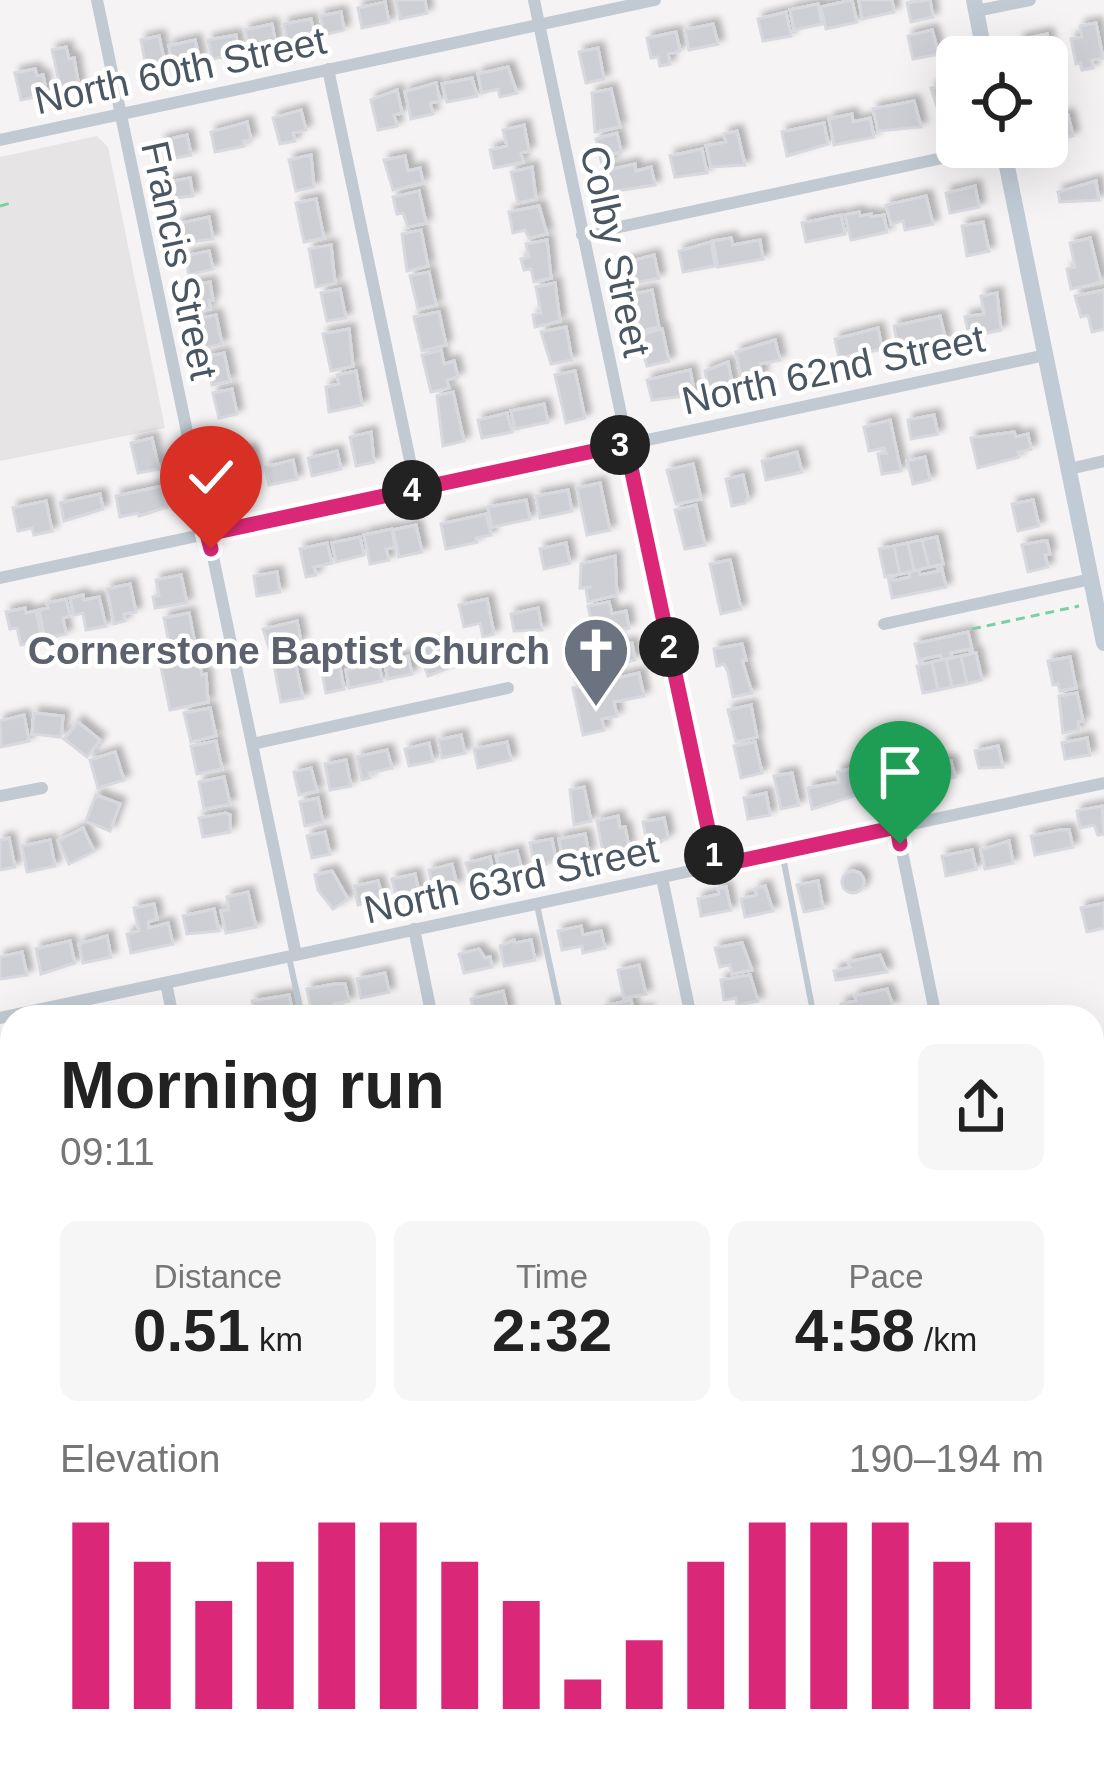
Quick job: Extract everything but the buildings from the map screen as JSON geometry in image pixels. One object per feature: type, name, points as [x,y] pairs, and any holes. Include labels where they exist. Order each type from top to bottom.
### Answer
[{"type":"street","name":"Francis Street","points":[[97,0],[292,956]]},
{"type":"street","name":"Colby Street","points":[[534,0],[716,866]]},
{"type":"street","name":"North 60th Street","points":[[0,140],[655,0]]},
{"type":"street","points":[[981,36],[975,6],[1030,0]]},
{"type":"street","points":[[328,69],[416,489]]},
{"type":"street","points":[[582,235],[936,159]]},
{"type":"street","points":[[1008,168],[1104,643]]},
{"type":"street","name":"North 62nd Street","points":[[0,578],[1046,355]]},
{"type":"street","points":[[1069,469],[1104,461]]},
{"type":"street","points":[[884,624],[1091,579]]},
{"type":"street","points":[[252,744],[508,688]]},
{"type":"street","name":"North 63rd Street","points":[[75,1005],[1104,783]]},
{"type":"street","points":[[0,796],[42,788]]},
{"type":"street","points":[[897,827],[934,1005]]},
{"type":"street","points":[[662,878],[688,1005]]},
{"type":"street","points":[[414,929],[430,1005]]},
{"type":"street","points":[[166,982],[171,1005]]},
{"type":"lane","points":[[782,852],[812,1005]]},
{"type":"lane","points":[[537,904],[558,1005]]},
{"type":"lane","points":[[292,956],[300,1005]]},
{"type":"path","points":[[0,206],[10,203]]},
{"type":"path","points":[[972,629],[1079,606]]},
{"type":"shaded area","points":[[97,136],[108,147],[165,428],[0,461],[0,157]]},
{"type":"place","name":"Cornerstone Baptist Church","points":[[596,709]]},
{"type":"route","points":[[211,549],[207,534],[626,444],[716,866],[897,827],[900,844]]}]
